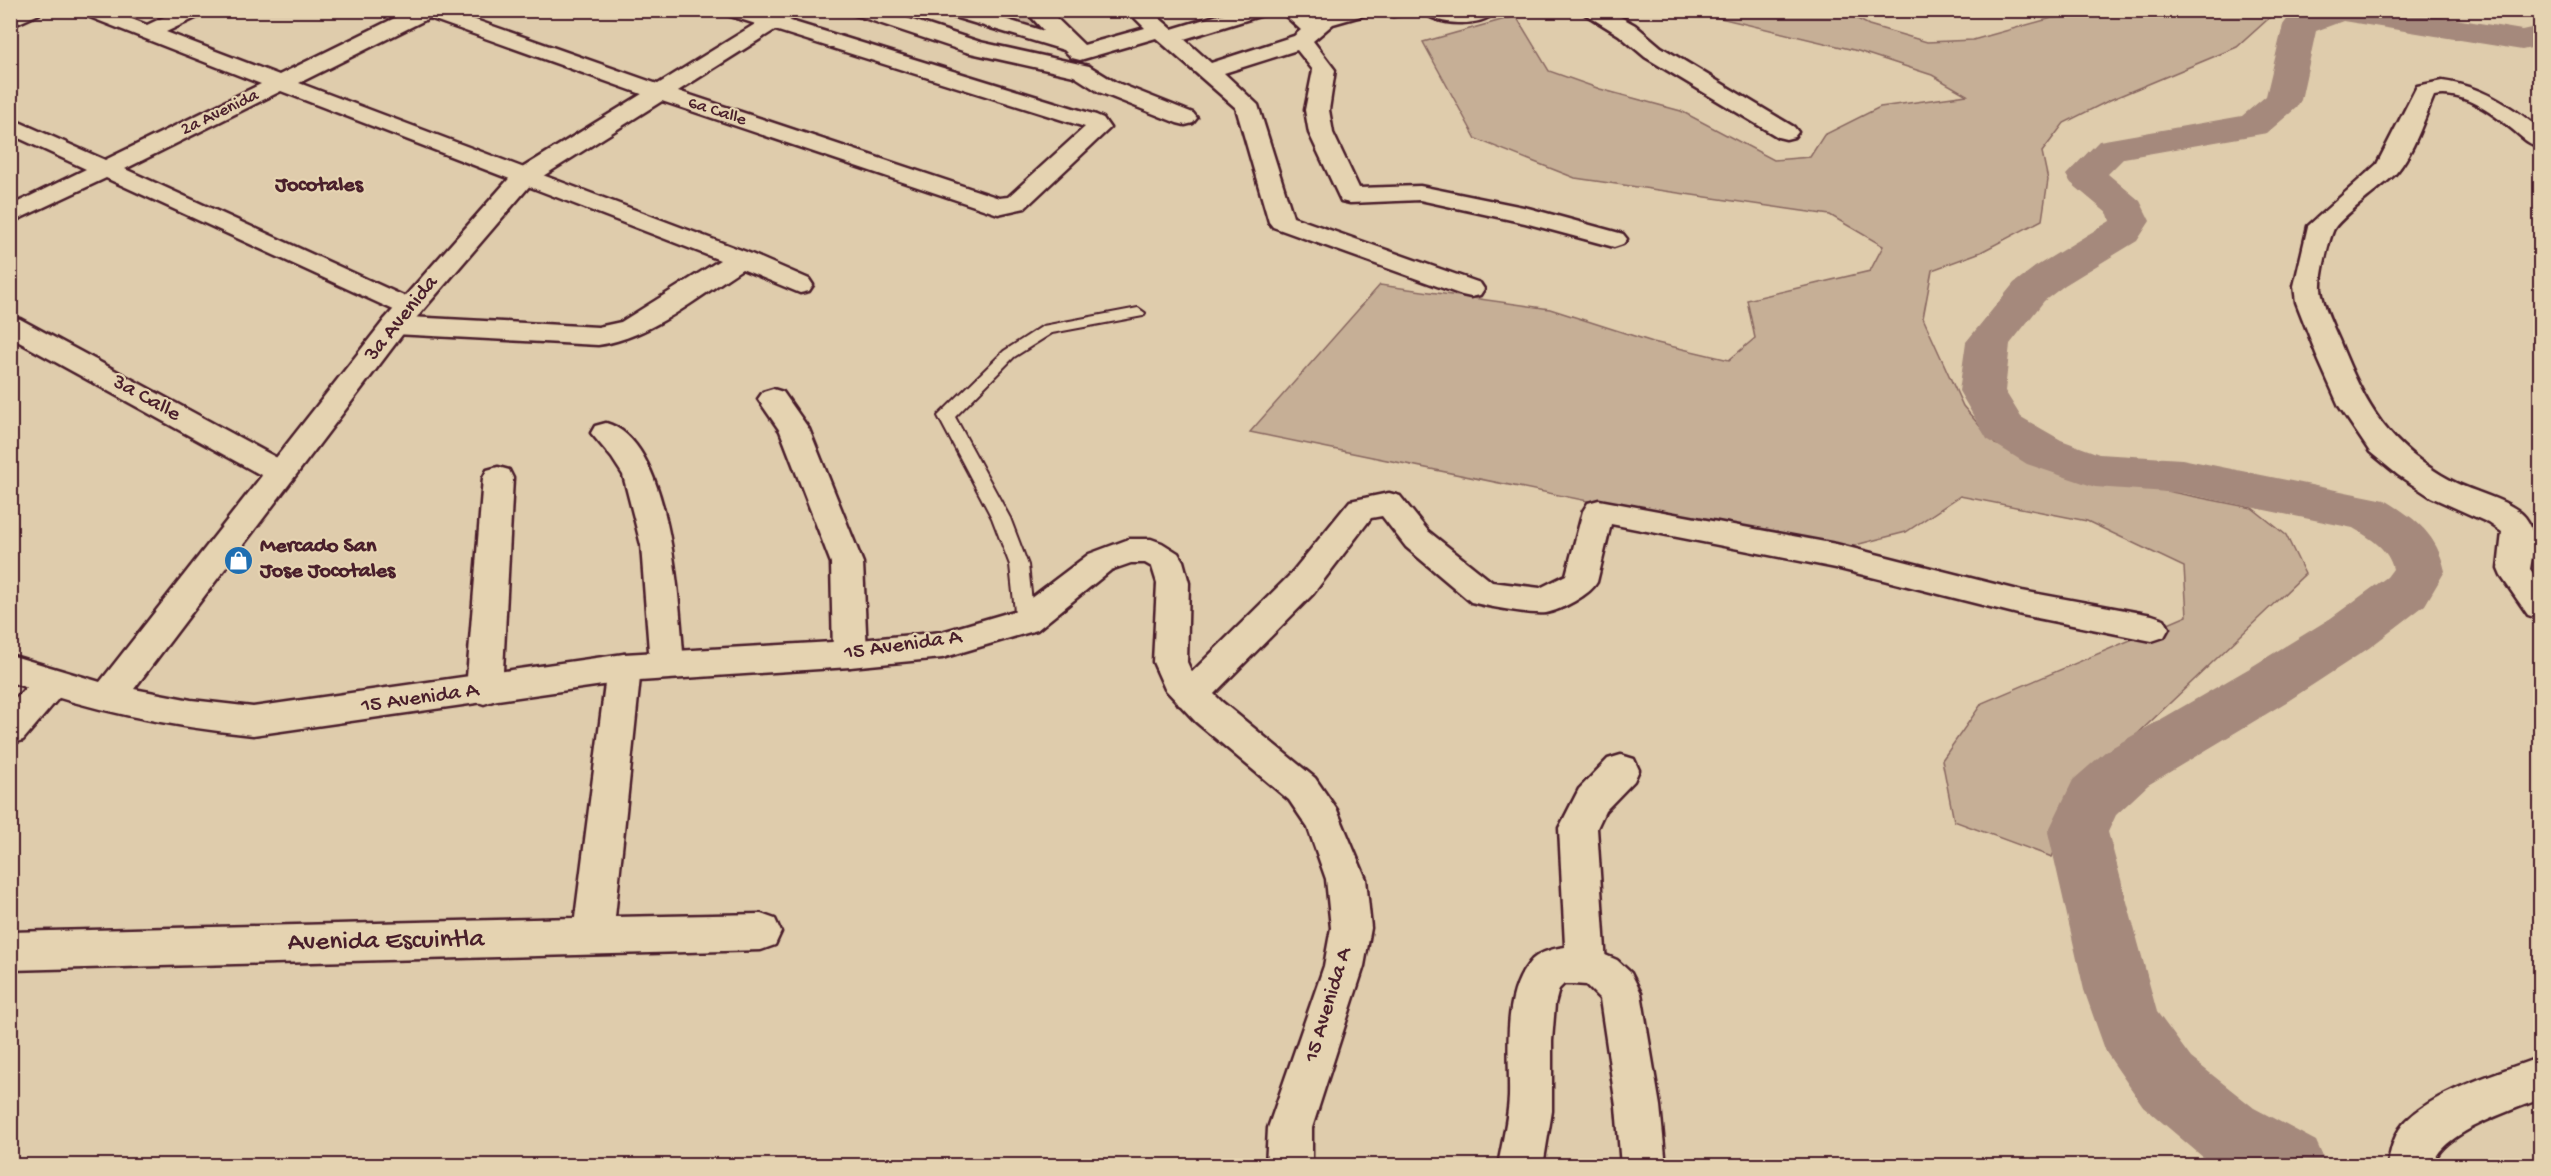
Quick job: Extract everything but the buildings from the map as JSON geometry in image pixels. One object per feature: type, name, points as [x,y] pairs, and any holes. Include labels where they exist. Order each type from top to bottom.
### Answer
[{"type":"street","points":[[10,21],[32,10]]},
{"type":"street","points":[[89,10],[523,178],[740,259],[800,285]]},
{"type":"street","points":[[148,32],[197,10]]},
{"type":"street","points":[[731,10],[782,17]]},
{"type":"street","points":[[859,10],[974,47],[1081,71],[1107,87],[1185,118]]},
{"type":"street","points":[[951,10],[1074,45]]},
{"type":"street","points":[[1035,10],[1080,53],[1259,10]]},
{"type":"street","points":[[1137,10],[1247,105],[1282,222],[1471,289]]},
{"type":"street","points":[[1289,10],[1308,35],[1324,70],[1317,110],[1321,133],[1350,196],[1420,193],[1527,216],[1614,239]]},
{"type":"street","points":[[1208,71],[1308,35],[1326,20],[1360,10]]},
{"type":"street","points":[[1393,10],[1398,10]]},
{"type":"street","points":[[1432,10],[1442,15],[1472,17],[1484,12],[1482,10]]},
{"type":"street","points":[[1592,10],[1627,30],[1653,52],[1786,132]]},
{"type":"street","name":"6a Calle","points":[[429,11],[658,92],[998,206],[1017,202],[1098,128],[1095,123],[782,17]]},
{"type":"street","name":"2a Avenida","points":[[10,216],[103,168],[429,11]]},
{"type":"street","name":"3a Avenida","points":[[108,698],[402,317],[523,178],[782,17]]},
{"type":"street","points":[[2541,140],[2478,97],[2443,87],[2426,92],[2387,168],[2321,226],[2307,286],[2310,302],[2333,361],[2354,406],[2381,445],[2409,468],[2442,489],[2500,515],[2513,524],[2519,534],[2514,569],[2541,606]]},
{"type":"street","points":[[10,125],[103,168],[402,317],[598,336],[615,334],[631,328],[740,259]]},
{"type":"street","name":"3a Calle","points":[[10,325],[281,473]]},
{"type":"street","points":[[773,399],[794,429],[848,563],[850,654]]},
{"type":"street","points":[[606,433],[624,451],[638,476],[657,545],[667,664]]},
{"type":"street","points":[[484,690],[498,478]]},
{"type":"street","points":[[1191,695],[1301,585],[1361,509],[1389,504],[1417,539],[1483,593],[1544,601],[1581,582],[1599,511],[1836,556],[2022,603],[2152,628]]},
{"type":"street","name":"15 Avenida A","points":[[10,668],[51,683],[108,698],[202,717],[253,721],[484,690],[624,668],[850,654],[942,645],[1025,621],[1100,562],[1129,551],[1151,551],[1167,561],[1173,583],[1170,662],[1177,679],[1191,695],[1302,789],[1324,821],[1346,879],[1351,927],[1344,966],[1290,1128],[1289,1166]]},
{"type":"street","points":[[593,937],[624,668]]},
{"type":"street","points":[[10,730],[51,683]]},
{"type":"street","points":[[1586,965],[1578,828],[1592,800],[1621,770]]},
{"type":"street","name":"Avenida Escuintla","points":[[10,951],[761,932]]},
{"type":"street","points":[[1520,1166],[1530,1112],[1534,1000],[1544,976],[1556,967],[1569,964],[1586,965],[1601,970],[1614,982],[1620,993],[1638,1106],[1644,1166]]},
{"type":"street","points":[[2412,1156],[2426,1131],[2443,1119],[2541,1078]]},
{"type":"lane","points":[[1025,621],[1019,565],[1001,518],[946,416],[1009,354],[1048,330],[1138,313]]},
{"type":"shaded area","points":[[2137,10],[2277,11],[2237,47],[2110,100],[2064,123],[2042,152],[2048,180],[2042,220],[1981,252],[1932,270],[1923,318],[1963,406],[1995,444],[2121,482],[2252,508],[2286,535],[2305,574],[2081,788],[2052,857],[1954,821],[1942,760],[1982,703],[2187,616],[2184,567],[2087,521],[1960,496],[1906,532],[1832,551],[1250,432],[1380,285],[1550,309],[1653,342],[1729,360],[1755,338],[1747,300],[1870,271],[1883,246],[1830,215],[1575,178],[1476,139],[1423,42],[1516,16],[1549,71],[1600,89],[1681,111],[1774,160],[1810,157],[1824,135],[1880,107],[1967,95],[1932,75],[1858,51],[1691,11],[1842,11],[1869,25],[1927,42],[1973,40],[2052,18]]},
{"type":"shaded area","points":[[951,11],[1035,11],[1074,45]]},
{"type":"waterway","points":[[2291,1166],[2229,1133],[2167,1082],[2130,1029],[2117,990],[2078,832],[2094,798],[2127,768],[2268,685],[2350,633],[2406,591],[2419,571],[2415,551],[2390,527],[2367,513],[2182,476],[2095,470],[2044,452],[2004,428],[1982,391],[1988,342],[2029,292],[2050,276],[2123,232],[2130,221],[2126,209],[2085,175],[2112,149],[2254,125],[2283,100],[2300,25],[2341,11],[2522,40],[2540,36]]},
{"type":"place","name":"Mercado San Jose Jocotales","points":[[239,560]]},
{"type":"district","name":"Jocotales","points":[[319,186]]}]
